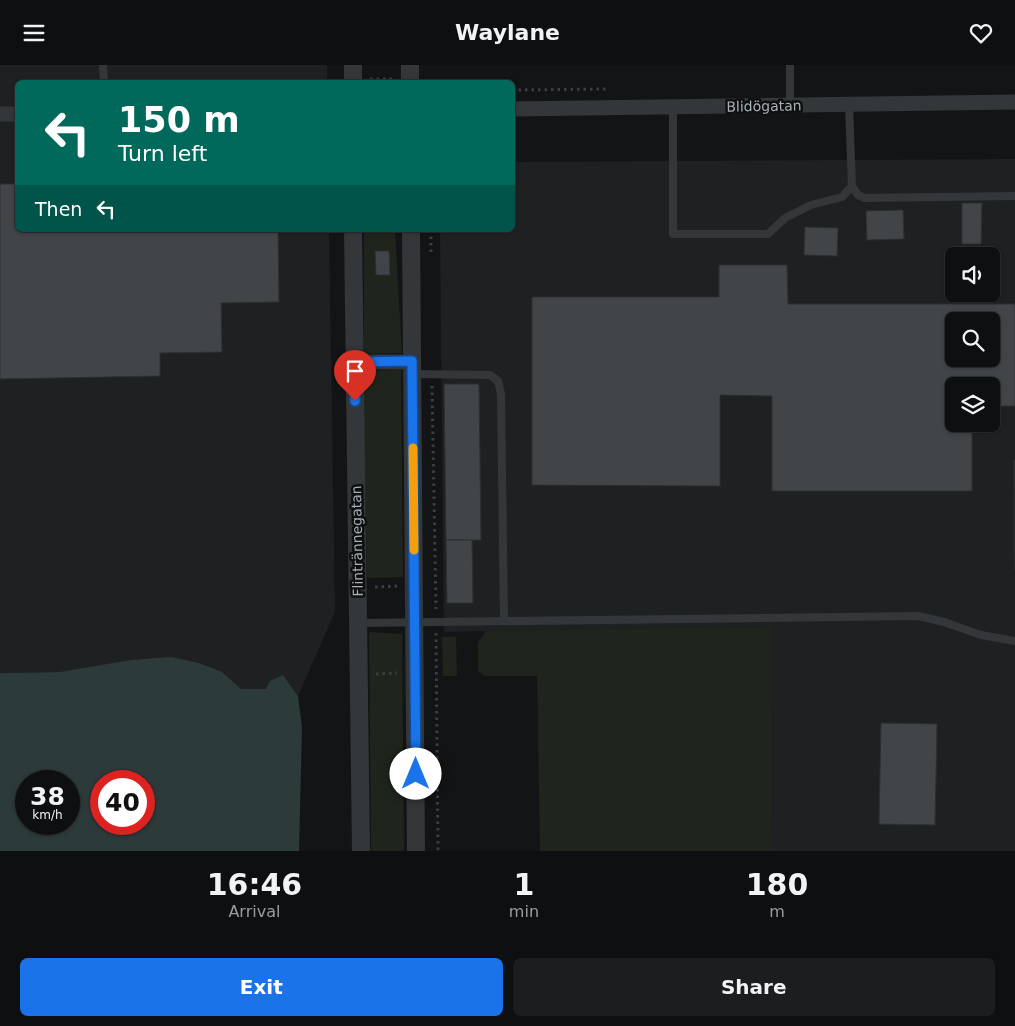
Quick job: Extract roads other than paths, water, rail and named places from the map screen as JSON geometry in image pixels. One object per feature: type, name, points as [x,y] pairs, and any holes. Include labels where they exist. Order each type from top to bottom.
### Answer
[{"type":"street","name":"Blidögatan","points":[[515,109],[1015,102]]},
{"type":"street","points":[[0,114],[15,114]]},
{"type":"street","name":"Flintrännegatan","points":[[353,232],[361,851]]},
{"type":"street","points":[[410,232],[416,851]]},
{"type":"street","points":[[354,362],[412,367]]},
{"type":"lane","points":[[103,65],[104,80]]},
{"type":"lane","points":[[790,65],[790,105]]},
{"type":"lane","points":[[849,105],[852,186],[858,195],[865,198],[1015,196]]},
{"type":"lane","points":[[673,107],[672,233],[768,234],[785,218],[811,205],[842,197],[852,186]]},
{"type":"lane","points":[[412,367],[432,373],[490,375],[498,381],[502,394],[504,621]]},
{"type":"lane","points":[[358,623],[918,615],[944,621],[981,635],[1015,641]]}]
